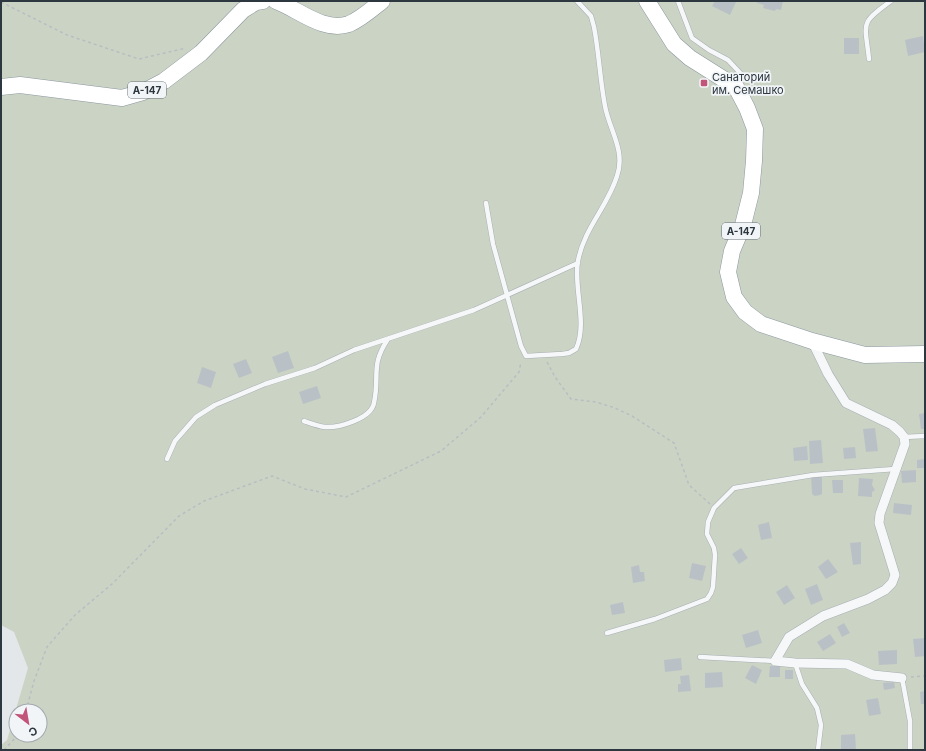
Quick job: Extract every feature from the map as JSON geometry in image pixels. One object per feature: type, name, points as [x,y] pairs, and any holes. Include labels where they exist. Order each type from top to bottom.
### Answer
[{"type":"highway","name":"А-147","points":[[1,87],[20,85],[122,98],[143,92],[164,81],[201,53],[243,10],[256,2],[263,1]]},
{"type":"highway","points":[[276,1],[313,19],[333,26],[348,24],[365,15],[382,1]]},
{"type":"highway","name":"А-147","points":[[646,1],[674,44],[690,58],[736,87],[748,108],[755,129],[750,193],[743,225],[732,251],[728,272],[734,297],[745,312],[761,324],[812,341],[865,355],[925,354]]},
{"type":"street","points":[[812,341],[828,374],[846,403],[892,425],[904,437],[905,444],[889,485],[880,519],[895,575],[892,583],[886,590],[868,600],[823,616],[789,637],[775,661],[847,664],[873,675],[902,678]]},
{"type":"lane","points":[[486,203],[493,244],[521,346],[526,356],[569,353],[576,348],[578,342],[580,306],[578,263],[588,232],[618,175],[620,160],[618,146],[605,108],[598,52],[592,22],[586,10],[577,1]]},
{"type":"lane","points":[[678,1],[692,38],[709,50],[728,60],[743,76],[736,87]]},
{"type":"lane","points":[[869,59],[865,25],[870,16],[890,1]]},
{"type":"lane","points":[[167,459],[175,441],[196,417],[215,405],[265,384],[314,368],[354,350],[474,310],[578,263]]},
{"type":"lane","points":[[304,421],[325,427],[355,421],[367,415],[374,405],[376,366],[381,350],[388,339]]},
{"type":"lane","points":[[904,437],[925,436]]},
{"type":"lane","points":[[607,633],[655,619],[707,599],[712,593],[715,555],[714,548],[707,534],[708,522],[714,508],[734,488],[814,475],[895,469]]},
{"type":"lane","points":[[700,657],[775,661]]},
{"type":"lane","points":[[795,663],[802,684],[817,708],[820,725],[818,750]]},
{"type":"lane","points":[[902,678],[910,721],[910,750]]},
{"type":"path","points":[[1,2],[67,35],[139,59],[191,47]]},
{"type":"path","points":[[543,355],[555,377],[571,399],[596,402],[615,408],[632,416],[674,443],[689,485],[714,508]]},
{"type":"path","points":[[28,703],[34,681],[47,647],[76,615],[112,584],[179,516],[204,501],[272,476],[305,488],[346,497],[442,451],[481,417],[519,372],[521,362],[526,356]]},
{"type":"path","points":[[902,678],[925,676]]},
{"type":"shaded area","points":[[1,1],[925,1],[925,750],[1,750],[1,745],[7,740],[8,737],[8,743],[48,743],[48,703],[18,703],[28,668],[14,632],[1,625]]},
{"type":"building","points":[[715,1],[736,2],[730,15],[712,6]]},
{"type":"building","points":[[758,1],[783,1],[781,10],[776,9],[775,11],[763,8],[764,5],[757,3]]},
{"type":"building","points":[[923,36],[925,52],[908,56],[905,40]]},
{"type":"building","points":[[844,38],[859,38],[859,54],[844,54]]},
{"type":"building","points":[[288,351],[294,368],[278,373],[272,357]]},
{"type":"building","points":[[246,359],[252,373],[239,378],[233,364]]},
{"type":"building","points":[[202,367],[216,372],[211,388],[197,383]]},
{"type":"building","points":[[317,386],[321,398],[303,404],[299,392]]},
{"type":"building","points":[[925,413],[925,429],[921,429],[919,414]]},
{"type":"building","points":[[875,428],[878,451],[866,452],[863,429]]},
{"type":"building","points":[[821,440],[823,463],[810,464],[809,441]]},
{"type":"building","points":[[807,446],[808,460],[794,461],[793,448]]},
{"type":"building","points":[[855,447],[856,458],[844,459],[843,448]]},
{"type":"building","points":[[925,459],[925,468],[917,468],[917,460]]},
{"type":"building","points":[[916,470],[916,482],[902,483],[901,471]]},
{"type":"building","points":[[811,477],[822,477],[822,494],[815,496],[812,494]]},
{"type":"building","points":[[859,478],[873,479],[872,485],[875,490],[872,492],[872,497],[858,496]]},
{"type":"building","points":[[832,480],[843,480],[843,493],[833,493]]},
{"type":"building","points":[[894,503],[912,505],[911,515],[893,513]]},
{"type":"building","points":[[769,522],[772,538],[761,540],[758,525]]},
{"type":"building","points":[[861,542],[861,564],[853,565],[850,543]]},
{"type":"building","points":[[741,548],[748,558],[739,564],[732,554]]},
{"type":"building","points":[[828,559],[838,572],[826,579],[818,567]]},
{"type":"building","points":[[692,563],[706,566],[702,581],[689,578]]},
{"type":"building","points":[[639,565],[640,572],[644,572],[645,581],[633,583],[631,567]]},
{"type":"building","points":[[817,584],[823,600],[811,605],[805,589]]},
{"type":"building","points":[[787,585],[795,598],[784,605],[776,592]]},
{"type":"building","points":[[623,602],[625,613],[612,615],[610,605]]},
{"type":"building","points":[[844,623],[850,633],[842,637],[837,627]]},
{"type":"building","points":[[758,630],[762,643],[746,648],[742,635]]},
{"type":"building","points":[[830,634],[836,643],[823,651],[817,642]]},
{"type":"building","points":[[925,638],[925,656],[915,657],[913,639]]},
{"type":"building","points":[[897,650],[897,664],[879,665],[878,651]]},
{"type":"building","points":[[681,658],[682,670],[665,672],[664,660]]},
{"type":"building","points":[[752,665],[762,670],[756,684],[745,678]]},
{"type":"building","points":[[770,666],[780,666],[780,677],[769,677]]},
{"type":"building","points":[[785,670],[793,670],[793,679],[785,679]]},
{"type":"building","points":[[722,672],[723,687],[705,688],[705,673]]},
{"type":"building","points":[[689,675],[691,691],[678,692],[678,684],[681,684],[680,676]]},
{"type":"building","points":[[894,682],[895,688],[884,690],[883,683]]},
{"type":"building","points":[[925,691],[925,704],[921,704],[920,692]]},
{"type":"building","points":[[878,698],[881,714],[869,716],[866,700]]},
{"type":"building","points":[[855,734],[856,749],[841,750],[841,735]]},
{"type":"place","name":"Санаторий им. Семашко","points":[[704,83]]}]
